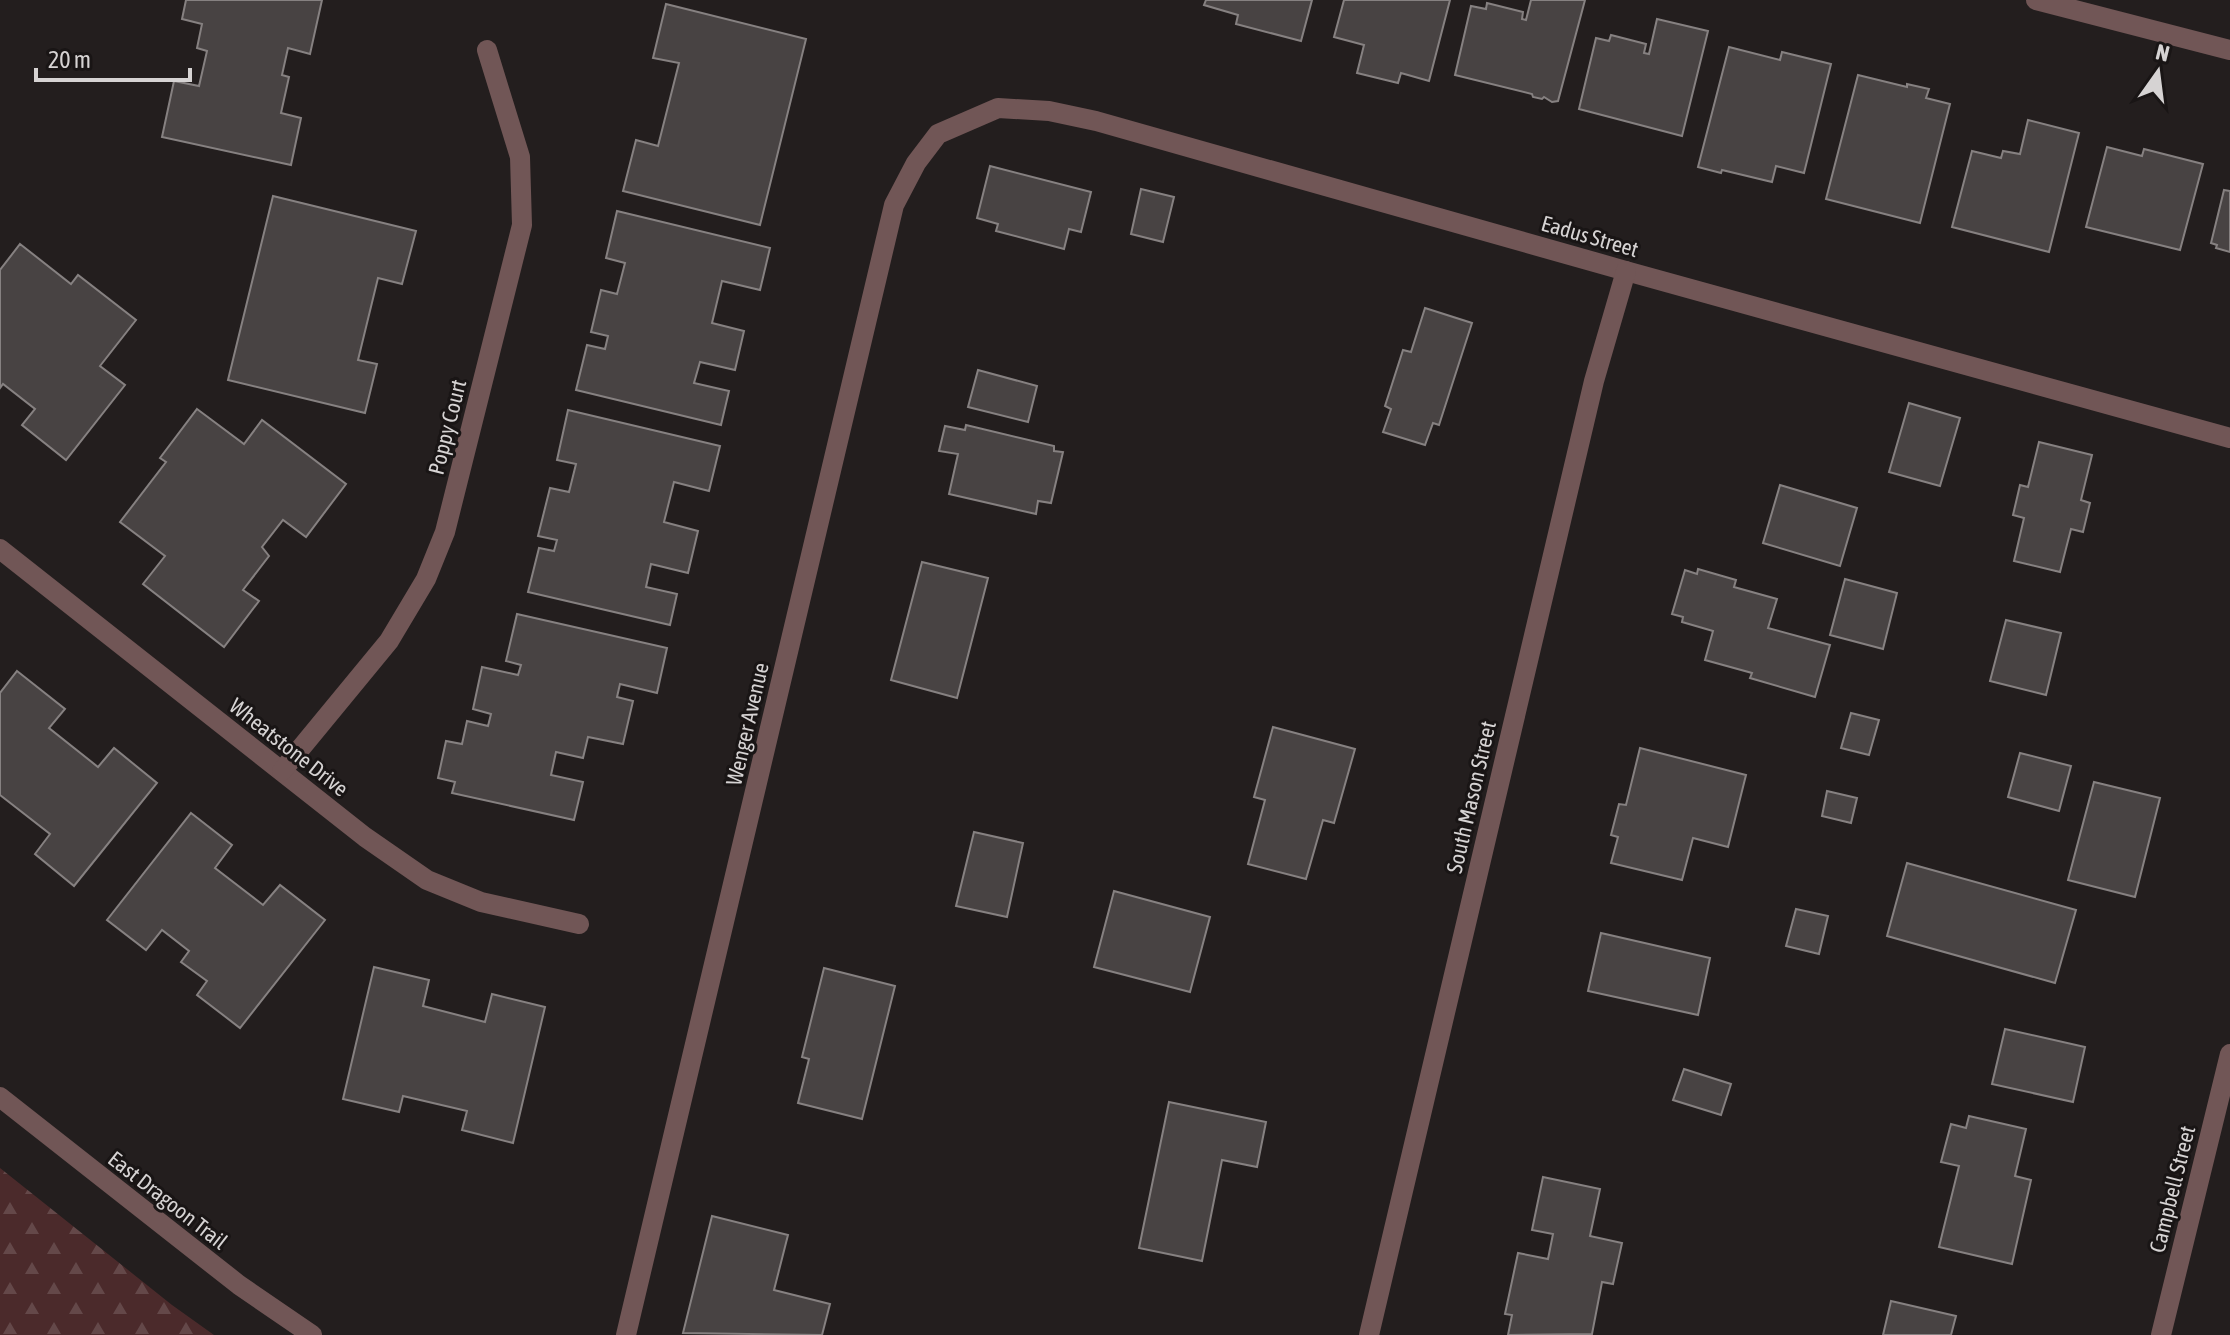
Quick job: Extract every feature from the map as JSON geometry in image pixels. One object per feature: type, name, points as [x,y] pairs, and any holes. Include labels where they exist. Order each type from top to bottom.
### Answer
[{"type":"street","points":[[2036,0],[2230,50]]},
{"type":"street","name":"Poppy Court","points":[[282,771],[389,641],[426,579],[445,532],[522,225],[520,157],[487,50]]},
{"type":"street","name":"Eadus Street","points":[[938,134],[998,108],[1049,111],[1096,121],[2230,438]]},
{"type":"street","name":"Wenger Avenue","points":[[626,1335],[894,205],[916,163],[938,134]]},
{"type":"street","name":"South Mason Street","points":[[1369,1335],[1594,381],[1626,271]]},
{"type":"street","name":"Wheatstone Drive","points":[[0,549],[365,837],[427,880],[481,902],[579,924]]},
{"type":"street","name":"Campbell Street","points":[[2161,1335],[2230,1054]]},
{"type":"street","name":"East Dragoon Trail","points":[[0,1097],[239,1285],[312,1335]]},
{"type":"green space","points":[[0,1168],[172,1305],[214,1335],[0,1335]]},
{"type":"building","points":[[186,0],[322,0],[310,54],[288,48],[282,75],[289,77],[281,113],[301,118],[291,165],[162,137],[174,81],[199,86],[207,51],[197,48],[202,24],[182,19]]},
{"type":"building","points":[[1206,0],[1312,0],[1301,41],[1236,24],[1238,15],[1204,5]]},
{"type":"building","points":[[1344,0],[1450,0],[1429,81],[1401,73],[1398,83],[1357,73],[1364,45],[1334,37]]},
{"type":"building","points":[[1531,0],[1585,0],[1558,101],[1552,102],[1544,97],[1533,97],[1532,94],[1455,75],[1471,6],[1486,9],[1487,3],[1523,12],[1522,19],[1526,20]]},
{"type":"building","points":[[666,4],[806,39],[760,225],[623,191],[636,140],[658,146],[679,63],[653,58]]},
{"type":"building","points":[[1657,19],[1708,31],[1682,136],[1579,109],[1596,38],[1609,41],[1611,35],[1646,44],[1644,53],[1649,54]]},
{"type":"building","points":[[1729,47],[1780,60],[1782,52],[1831,64],[1804,173],[1776,166],[1772,182],[1698,167]]},
{"type":"building","points":[[1858,75],[1929,89],[1926,98],[1950,104],[1920,223],[1826,199]]},
{"type":"building","points":[[2028,120],[2079,133],[2049,252],[1952,227],[1972,151],[2001,158],[2003,151],[2020,154]]},
{"type":"building","points":[[2107,147],[2142,156],[2144,149],[2203,164],[2180,250],[2086,227]]},
{"type":"building","points":[[990,166],[1091,192],[1081,232],[1069,229],[1064,249],[996,231],[998,224],[977,218]]},
{"type":"building","points":[[1141,189],[1174,197],[1163,242],[1131,234]]},
{"type":"building","points":[[2224,190],[2230,191],[2230,252],[2211,243]]},
{"type":"building","points":[[273,196],[416,231],[402,284],[378,278],[358,360],[377,364],[365,413],[228,380]]},
{"type":"building","points":[[617,211],[770,248],[760,290],[722,281],[712,323],[744,331],[735,370],[700,362],[694,383],[729,391],[721,425],[576,390],[587,345],[605,349],[608,336],[591,332],[601,290],[617,294],[625,263],[606,258]]},
{"type":"building","points":[[20,244],[71,284],[78,275],[136,320],[100,366],[125,385],[66,460],[22,425],[35,409],[3,384],[0,388],[0,270]]},
{"type":"building","points":[[1425,308],[1472,323],[1439,425],[1433,423],[1425,445],[1383,432],[1391,409],[1385,406],[1403,350],[1411,352]]},
{"type":"building","points":[[978,370],[1037,386],[1028,422],[968,407]]},
{"type":"building","points":[[1909,403],[1960,418],[1940,486],[1889,472]]},
{"type":"building","points":[[197,409],[244,444],[262,420],[346,484],[306,537],[283,520],[262,547],[269,556],[243,590],[259,601],[224,647],[143,584],[165,556],[120,522],[166,462],[160,458]]},
{"type":"building","points":[[568,410],[720,446],[709,491],[674,482],[664,522],[698,531],[688,573],[651,564],[646,587],[677,594],[670,625],[528,592],[539,548],[554,551],[557,540],[538,536],[550,488],[569,492],[576,464],[557,460]]},
{"type":"building","points":[[966,425],[1054,446],[1054,451],[1063,452],[1051,503],[1038,501],[1036,514],[949,494],[958,454],[939,451],[945,426],[965,430]]},
{"type":"building","points":[[2039,442],[2092,455],[2081,500],[2090,503],[2083,532],[2071,529],[2060,572],[2014,561],[2024,518],[2013,515],[2020,485],[2028,487]]},
{"type":"building","points":[[1780,485],[1857,508],[1840,566],[1763,543]]},
{"type":"building","points":[[922,562],[988,578],[957,698],[891,680]]},
{"type":"building","points":[[1698,569],[1736,580],[1734,587],[1777,599],[1768,628],[1830,645],[1815,697],[1750,678],[1752,673],[1705,660],[1713,631],[1682,622],[1683,617],[1672,614],[1685,570],[1697,574]]},
{"type":"building","points":[[1845,579],[1897,593],[1883,649],[1830,635]]},
{"type":"building","points":[[517,614],[667,648],[657,693],[620,684],[617,697],[633,701],[623,744],[588,737],[583,758],[556,752],[551,775],[583,782],[574,820],[452,793],[455,782],[438,778],[446,741],[462,744],[467,721],[488,726],[491,714],[473,709],[482,667],[518,675],[521,665],[506,661]]},
{"type":"building","points":[[2006,620],[2061,633],[2046,695],[1990,681]]},
{"type":"building","points":[[17,671],[65,709],[49,728],[98,767],[114,748],[157,783],[74,886],[35,854],[50,834],[0,795],[0,693]]},
{"type":"building","points":[[1851,713],[1879,720],[1869,755],[1841,748]]},
{"type":"building","points":[[1273,727],[1355,749],[1334,823],[1323,820],[1306,879],[1248,864],[1265,800],[1254,797]]},
{"type":"building","points":[[1640,748],[1746,775],[1728,847],[1693,838],[1682,880],[1611,863],[1618,837],[1611,835],[1619,804],[1626,805]]},
{"type":"building","points":[[2020,753],[2071,766],[2059,811],[2008,797]]},
{"type":"building","points":[[2094,782],[2160,798],[2135,897],[2068,880]]},
{"type":"building","points":[[1827,791],[1857,798],[1851,823],[1822,816]]},
{"type":"building","points":[[191,813],[232,845],[215,868],[263,905],[280,885],[325,920],[240,1028],[197,995],[207,981],[181,962],[189,951],[162,930],[146,950],[107,920]]},
{"type":"building","points":[[974,832],[1023,843],[1007,917],[956,906]]},
{"type":"building","points":[[1907,863],[2076,910],[2055,983],[1887,936]]},
{"type":"building","points":[[1114,891],[1210,917],[1190,992],[1094,967]]},
{"type":"building","points":[[1796,909],[1828,916],[1819,954],[1786,946]]},
{"type":"building","points":[[1601,933],[1710,958],[1698,1015],[1588,991]]},
{"type":"building","points":[[374,967],[429,980],[423,1006],[485,1022],[492,994],[545,1007],[513,1143],[462,1130],[467,1111],[403,1096],[399,1112],[343,1099]]},
{"type":"building","points":[[824,968],[895,986],[862,1119],[798,1103],[809,1059],[802,1057]]},
{"type":"building","points":[[2005,1029],[2085,1047],[2073,1102],[1992,1084]]},
{"type":"building","points":[[1684,1069],[1731,1084],[1721,1115],[1673,1100]]},
{"type":"building","points":[[1169,1102],[1266,1122],[1257,1167],[1222,1160],[1202,1261],[1139,1248]]},
{"type":"building","points":[[1969,1116],[2026,1129],[2015,1176],[2031,1180],[2012,1264],[1939,1247],[1959,1166],[1941,1162],[1951,1124],[1966,1128]]},
{"type":"building","points":[[1543,1177],[1600,1189],[1590,1236],[1622,1243],[1613,1284],[1602,1282],[1592,1334],[1508,1335],[1512,1315],[1505,1314],[1518,1253],[1548,1259],[1553,1234],[1532,1230]]},
{"type":"building","points":[[712,1216],[788,1235],[774,1290],[830,1304],[822,1335],[683,1333]]},
{"type":"building","points":[[1891,1301],[1956,1316],[1951,1335],[1883,1335]]}]
